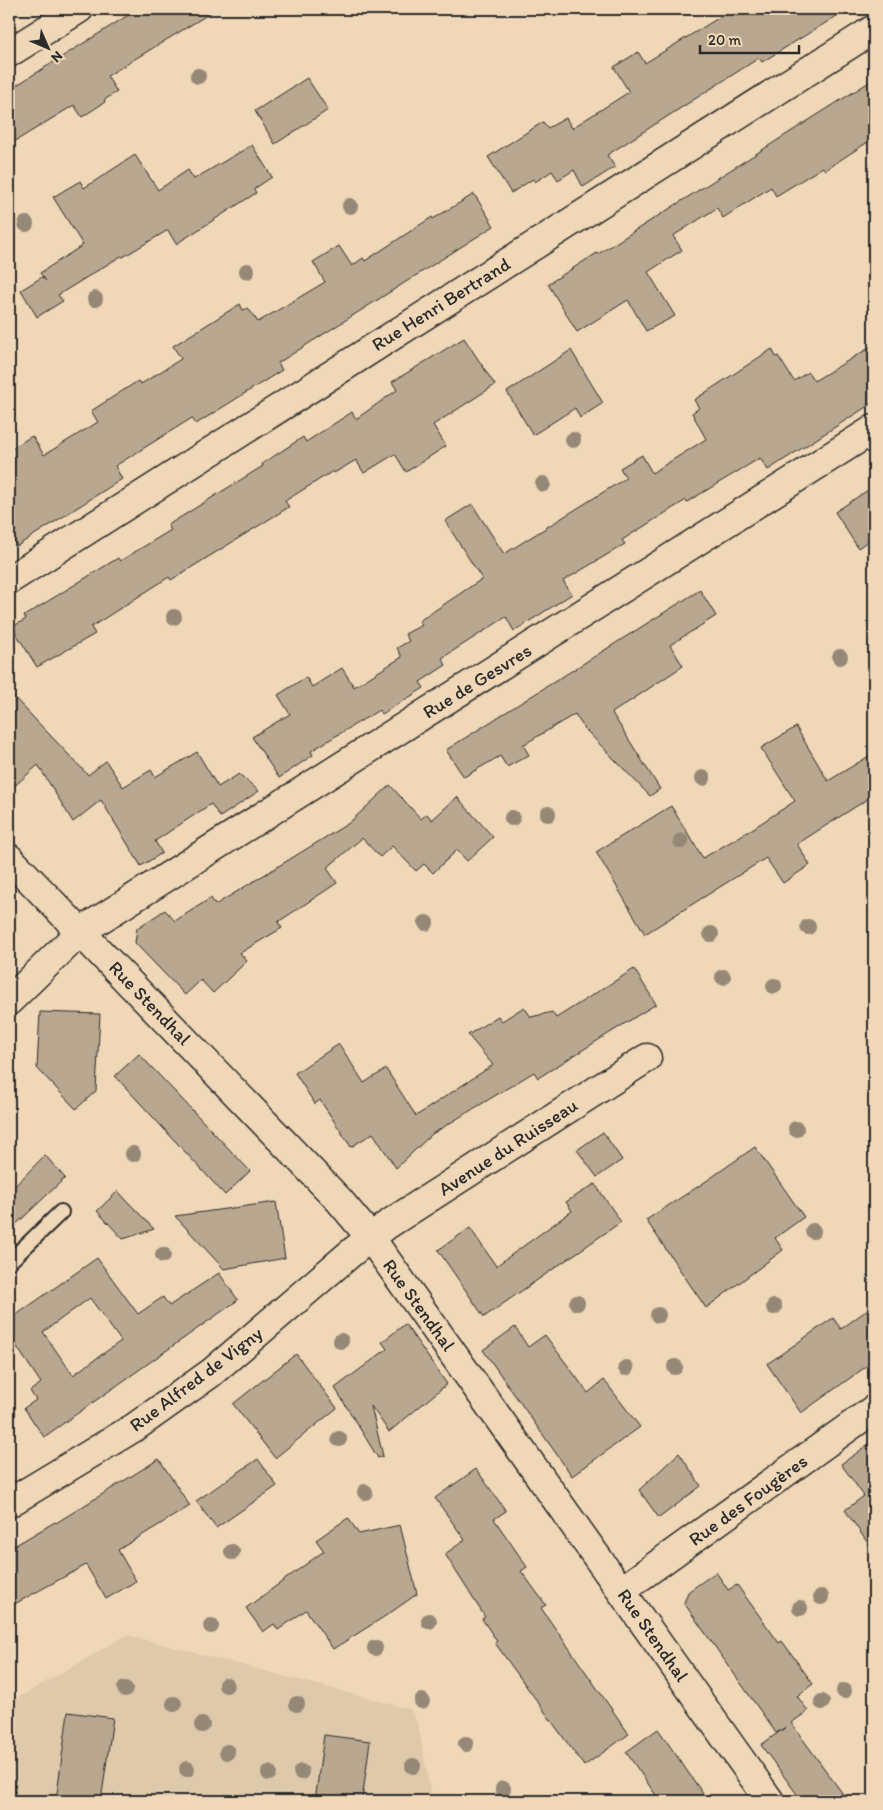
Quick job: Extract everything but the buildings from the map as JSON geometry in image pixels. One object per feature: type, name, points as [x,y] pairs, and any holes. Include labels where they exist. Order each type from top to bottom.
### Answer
[{"type":"street","points":[[9,53],[79,9]]},
{"type":"street","name":"Rue Henri Bertrand","points":[[9,580],[874,29]]},
{"type":"street","name":"Rue de Gesvres","points":[[9,1001],[80,932],[874,430]]},
{"type":"street","name":"Rue Stendhal","points":[[9,858],[339,1200],[370,1237],[770,1801]]},
{"type":"street","name":"Avenue du Ruisseau","points":[[370,1237],[647,1058]]},
{"type":"street","name":"Rue Alfred de Vigny","points":[[9,1503],[136,1427],[211,1373],[370,1237]]},
{"type":"street","name":"Rue des Fougères","points":[[622,1590],[874,1409]]},
{"type":"lane","points":[[9,1262],[61,1212]]},
{"type":"shaded area","points":[[127,1635],[410,1709],[418,1724],[432,1801],[9,1801],[9,1703]]}]
